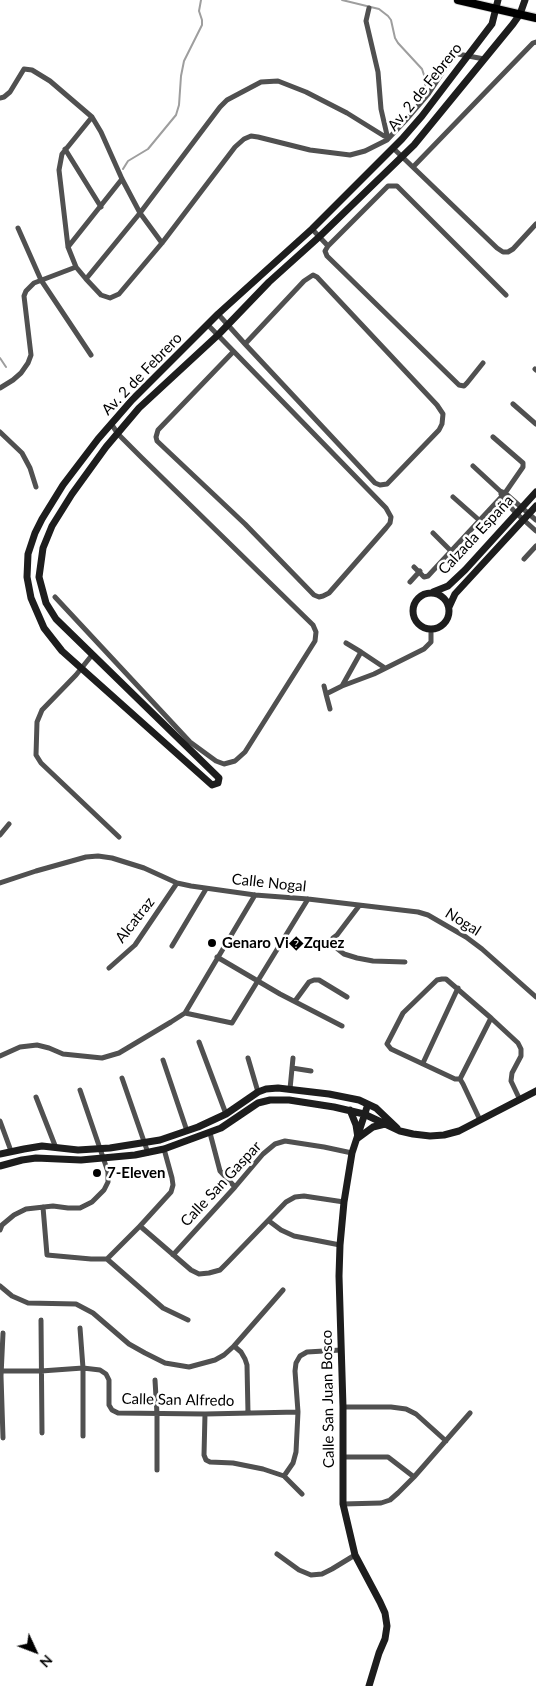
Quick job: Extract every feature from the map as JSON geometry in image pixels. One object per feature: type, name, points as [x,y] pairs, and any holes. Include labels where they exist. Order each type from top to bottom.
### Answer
[{"type":"main road","points":[[458,0],[497,4],[520,14],[536,18]]},
{"type":"main road","name":"Av. 2 de Febrero","points":[[497,4],[492,24],[422,116],[393,148],[312,229],[218,314],[132,400],[98,439],[63,485],[42,519],[28,554],[27,577],[31,598],[44,628],[62,651],[212,785],[218,782],[219,778],[56,619],[46,603],[39,577],[43,548],[52,526],[72,494],[106,446],[139,408],[218,335],[269,282],[319,237],[414,145],[520,14],[525,0]]},
{"type":"main road","name":"Calzada España","points":[[433,592],[448,586],[465,570],[536,492]]},
{"type":"main road","name":"Calzada España","points":[[450,607],[455,594],[536,506]]},
{"type":"main road","points":[[433,592],[440,594],[445,598],[450,607],[448,618],[439,627],[431,629],[422,627],[414,617],[414,603],[424,594],[433,592]]},
{"type":"main road","points":[[0,1154],[32,1147],[78,1150],[101,1149],[160,1140],[198,1127],[226,1114],[258,1092],[266,1089],[290,1089],[346,1096],[368,1104],[387,1122],[400,1131],[422,1135],[444,1135],[459,1131],[536,1091]]},
{"type":"main road","points":[[0,1166],[36,1158],[81,1160],[148,1153],[210,1133],[258,1104],[277,1100],[350,1110],[387,1122]]},
{"type":"main road","name":"Calle San Juan Bosco","points":[[368,1104],[352,1153],[344,1202],[340,1246],[343,1504],[354,1555],[380,1602],[385,1613],[387,1626],[385,1639],[369,1686]]},
{"type":"main road","points":[[350,1110],[356,1125],[358,1138],[374,1127],[387,1122]]},
{"type":"street","points":[[86,279],[140,213],[220,107],[240,92],[261,82],[278,81],[306,92],[386,136],[388,133],[383,120],[378,72],[366,21],[369,8]]},
{"type":"street","points":[[413,167],[536,42]]},
{"type":"street","points":[[92,117],[62,154],[59,170],[68,247],[76,267],[102,295],[110,298],[115,297],[162,242],[235,147],[244,139],[251,136],[258,137],[310,150],[350,155],[365,151],[387,140],[405,121],[429,93],[452,58],[458,54],[484,59]]},
{"type":"street","points":[[0,98],[10,92],[24,69],[32,70],[50,81],[92,117],[102,132],[122,179],[140,213],[162,242]]},
{"type":"street","points":[[393,148],[503,252],[513,249],[536,224]]},
{"type":"street","points":[[66,149],[100,207]]},
{"type":"street","points":[[68,247],[122,179]]},
{"type":"street","points":[[483,363],[467,384],[464,386],[459,385],[327,256],[325,251],[388,186],[397,186],[506,294]]},
{"type":"street","points":[[18,228],[41,280],[91,356]]},
{"type":"street","points":[[312,229],[328,246]]},
{"type":"street","points":[[0,388],[13,380],[28,363],[31,356],[24,296],[30,286],[76,267]]},
{"type":"street","points":[[218,314],[245,344],[375,483],[380,485],[387,484],[439,430],[442,424],[443,414],[437,406],[317,277],[313,276],[304,281],[245,344]]},
{"type":"street","points":[[208,325],[386,508],[391,517],[390,523],[386,528],[329,593],[323,596],[314,595],[245,524],[157,441],[158,430],[233,352]]},
{"type":"street","points":[[513,404],[536,424]]},
{"type":"street","points":[[55,597],[190,742],[216,761],[224,764],[235,761],[246,752],[315,641],[316,632],[313,625],[118,434],[112,425]]},
{"type":"street","points":[[0,432],[22,453],[30,468],[36,487]]},
{"type":"street","points":[[414,567],[424,577],[428,576],[479,520],[524,466],[523,463],[493,437]]},
{"type":"street","points":[[472,466],[526,517],[536,531]]},
{"type":"street","points":[[453,497],[479,520]]},
{"type":"street","points":[[526,517],[536,520]]},
{"type":"street","points":[[433,533],[451,551]]},
{"type":"street","points":[[524,559],[536,546]]},
{"type":"street","points":[[465,570],[472,576]]},
{"type":"street","points":[[410,582],[420,572]]},
{"type":"street","points":[[326,694],[385,668],[428,646],[432,639],[431,629]]},
{"type":"street","points":[[346,643],[385,668]]},
{"type":"street","points":[[342,686],[361,652]]},
{"type":"street","points":[[92,655],[42,710],[38,722],[36,754],[41,763],[119,837]]},
{"type":"street","points":[[324,686],[330,709]]},
{"type":"street","points":[[0,835],[9,824]]},
{"type":"street","name":"Calle Nogal","points":[[0,883],[36,870],[86,857],[98,856],[112,858],[144,868],[178,883],[255,895],[308,899],[359,906]]},
{"type":"street","name":"Alcatraz","points":[[109,968],[139,940],[178,883]]},
{"type":"street","points":[[172,946],[206,888]]},
{"type":"street","points":[[0,1056],[20,1047],[37,1045],[63,1054],[102,1058],[118,1053],[185,1013],[255,895]]},
{"type":"street","points":[[185,1013],[232,1023],[308,899]]},
{"type":"street","points":[[359,906],[337,935],[332,938],[334,946],[344,954],[373,961],[405,962]]},
{"type":"street","name":"Nogal","points":[[359,906],[418,912],[456,930],[482,949],[536,997]]},
{"type":"street","points":[[217,957],[342,1026]]},
{"type":"street","points":[[460,1079],[456,1080],[391,1048],[387,1044],[403,1013],[437,980],[446,979],[458,988],[518,1043],[521,1049],[521,1056],[512,1074],[511,1081],[520,1100]]},
{"type":"street","points":[[296,1001],[309,982],[314,980],[319,980],[347,998]]},
{"type":"street","points":[[423,1063],[458,988]]},
{"type":"street","points":[[460,1079],[491,1018]]},
{"type":"street","points":[[199,1042],[226,1114]]},
{"type":"street","points":[[248,1058],[258,1092]]},
{"type":"street","points":[[290,1089],[293,1058]]},
{"type":"street","points":[[163,1060],[187,1131]]},
{"type":"street","points":[[292,1068],[311,1071]]},
{"type":"street","points":[[122,1078],[148,1153]]},
{"type":"street","points":[[460,1079],[480,1120]]},
{"type":"street","points":[[0,1230],[14,1215],[26,1209],[53,1206],[80,1208],[92,1202],[104,1190],[108,1182],[108,1172],[80,1090]]},
{"type":"street","points":[[36,1097],[56,1148]]},
{"type":"street","points":[[241,1103],[247,1112]]},
{"type":"street","points":[[0,1121],[11,1151]]},
{"type":"street","points":[[210,1133],[220,1171],[235,1187]]},
{"type":"street","name":"Calle San Gaspar","points":[[173,1254],[263,1154],[275,1144],[285,1141],[352,1153]]},
{"type":"street","points":[[107,1259],[171,1192],[172,1178],[164,1149]]},
{"type":"street","points":[[140,1226],[191,1270],[199,1274],[210,1273],[220,1270],[286,1202],[295,1197],[304,1196],[344,1202]]},
{"type":"street","points":[[43,1207],[47,1255],[107,1259],[163,1308],[188,1320]]},
{"type":"street","points":[[268,1221],[294,1236],[340,1246]]},
{"type":"street","points":[[0,1286],[12,1296],[28,1303],[76,1304],[93,1313],[129,1344],[165,1363],[189,1367],[215,1360],[234,1346],[283,1290]]},
{"type":"street","points":[[40,1320],[42,1433]]},
{"type":"street","points":[[80,1328],[83,1368],[82,1436]]},
{"type":"street","points":[[3,1333],[0,1371],[3,1438]]},
{"type":"street","points":[[234,1346],[245,1359],[247,1365],[248,1414]]},
{"type":"street","points":[[284,1476],[293,1463],[296,1452],[298,1412],[294,1371],[296,1363],[300,1356],[307,1352],[341,1350]]},
{"type":"street","name":"Calle San Alfredo","points":[[0,1371],[83,1368],[100,1370],[106,1374],[109,1380],[109,1405],[112,1410],[118,1413],[248,1414],[298,1412]]},
{"type":"street","points":[[155,1380],[157,1470]]},
{"type":"street","points":[[343,1407],[392,1407],[406,1409],[416,1414],[446,1441]]},
{"type":"street","points":[[343,1504],[380,1503],[390,1500],[414,1477],[470,1413]]},
{"type":"street","points":[[205,1414],[204,1455],[210,1462],[233,1463],[263,1469],[284,1476],[302,1494]]},
{"type":"street","points":[[343,1457],[388,1457],[414,1477]]},
{"type":"street","points":[[277,1554],[299,1570],[311,1575],[322,1574],[354,1555]]},
{"type":"waterway","points":[[123,169],[128,161],[148,149],[176,115],[179,105],[184,61],[202,25],[199,11],[201,0]]},
{"type":"waterway","points":[[342,0],[379,9],[388,16],[398,43],[422,69],[425,78],[425,90]]},
{"type":"waterway","points":[[0,358],[6,367]]},
{"type":"place","name":"Genaro Vi�Zquez","points":[[212,943]]},
{"type":"place","name":"7-Eleven","points":[[97,1173]]}]
